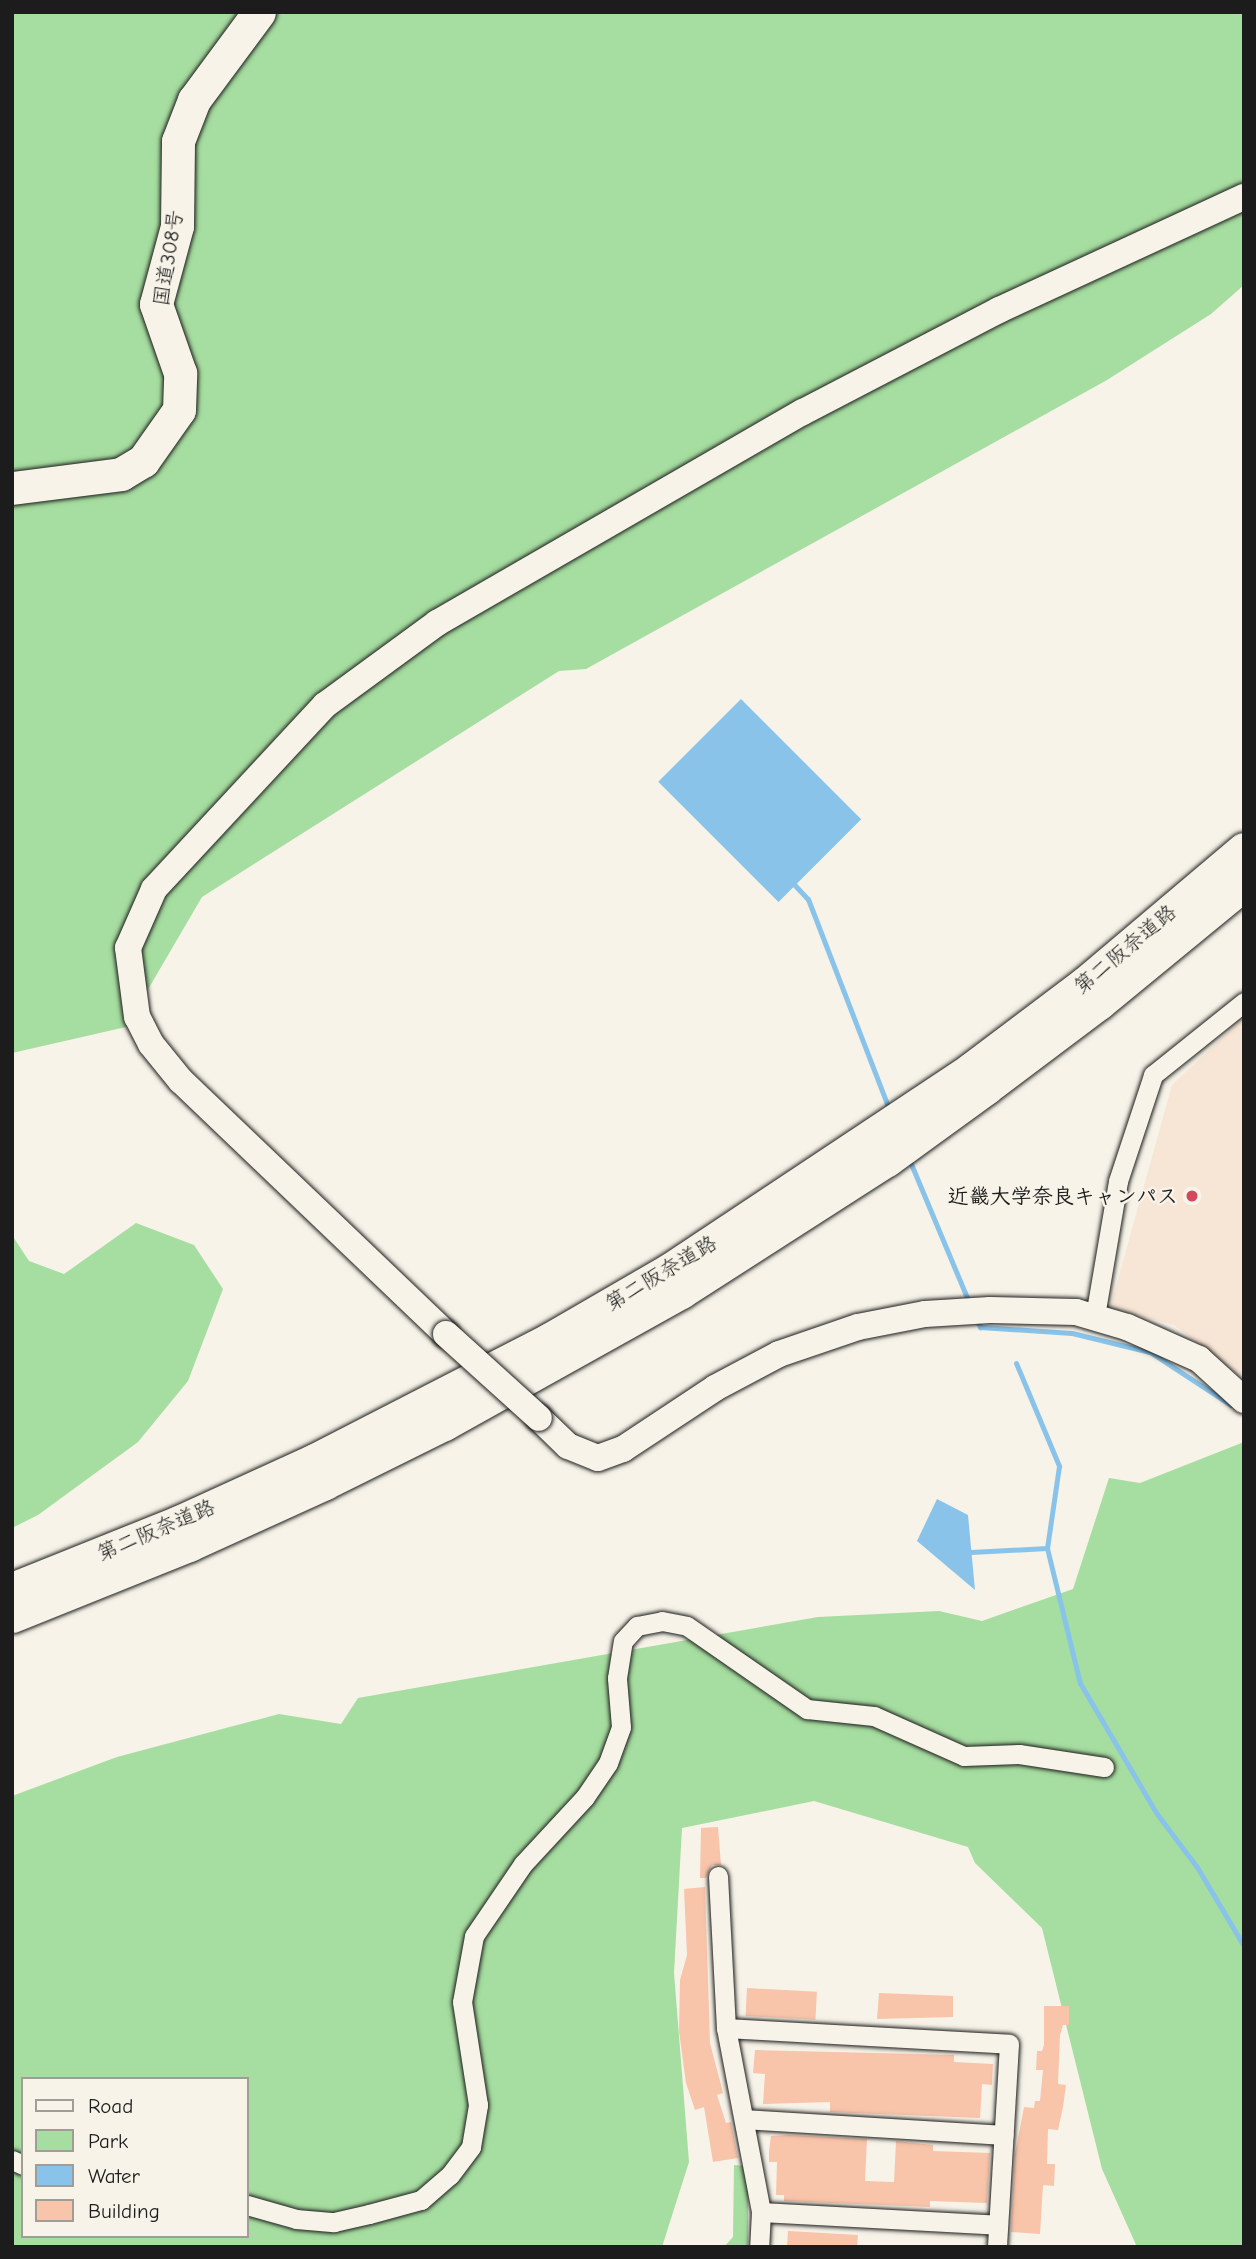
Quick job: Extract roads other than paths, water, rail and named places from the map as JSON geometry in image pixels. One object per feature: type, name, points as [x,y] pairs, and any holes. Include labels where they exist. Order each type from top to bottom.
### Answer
[{"type":"highway","name":"国道308号","points":[[12,488],[121,474],[144,461],[178,410],[180,373],[156,304],[177,226],[178,141],[194,100],[259,12]]},
{"type":"highway","name":"第二阪奈道路","points":[[12,1589],[178,1522],[315,1460],[551,1339],[669,1270],[971,1069],[1084,985],[1244,849]]},
{"type":"highway","name":"第二阪奈道路","points":[[12,1616],[189,1545],[325,1483],[444,1424],[681,1292],[864,1175],[986,1088],[1100,1003],[1244,884]]},
{"type":"street","points":[[1244,197],[999,310],[815,405],[437,623],[325,705],[154,889],[128,948],[137,1017],[151,1044],[181,1081],[446,1334],[568,1446],[598,1458],[623,1449],[715,1388],[779,1354],[858,1327],[925,1314],[1038,1309],[1095,1317],[1199,1359],[1244,1400]]},
{"type":"street","points":[[1095,1317],[1118,1181],[1153,1075],[1244,1002]]},
{"type":"street","points":[[248,2205],[296,2219],[334,2221],[382,2211],[421,2200],[450,2175],[471,2147],[478,2105],[463,2002],[474,1936],[523,1864],[585,1797],[608,1763],[621,1727],[617,1678],[623,1641],[637,1626],[662,1621],[687,1626],[720,1645],[783,1696],[807,1709],[874,1716],[964,1756],[1019,1754],[1104,1767]]},
{"type":"street","points":[[718,1876],[726,2028],[761,2212],[759,2247]]},
{"type":"street","points":[[726,2028],[1009,2044],[997,2247]]},
{"type":"street","points":[[744,2119],[1004,2135]]},
{"type":"street","points":[[761,2212],[998,2225]]},
{"type":"water","points":[[741,699],[861,819],[778,902],[658,782]]},
{"type":"water","points":[[937,1499],[968,1515],[975,1590],[917,1541]]},
{"type":"waterway","points":[[790,880],[808,899],[890,1111]]},
{"type":"waterway","points":[[909,1159],[970,1305]]},
{"type":"waterway","points":[[977,1320],[980,1327],[1072,1333],[1150,1352],[1231,1405]]},
{"type":"waterway","points":[[1016,1363],[1059,1466],[1047,1548],[1080,1683],[1157,1814],[1197,1867],[1244,1946]]},
{"type":"waterway","points":[[971,1552],[1047,1548]]},
{"type":"place","name":"近畿大学奈良キャンパス","points":[[1192,1196]]}]
